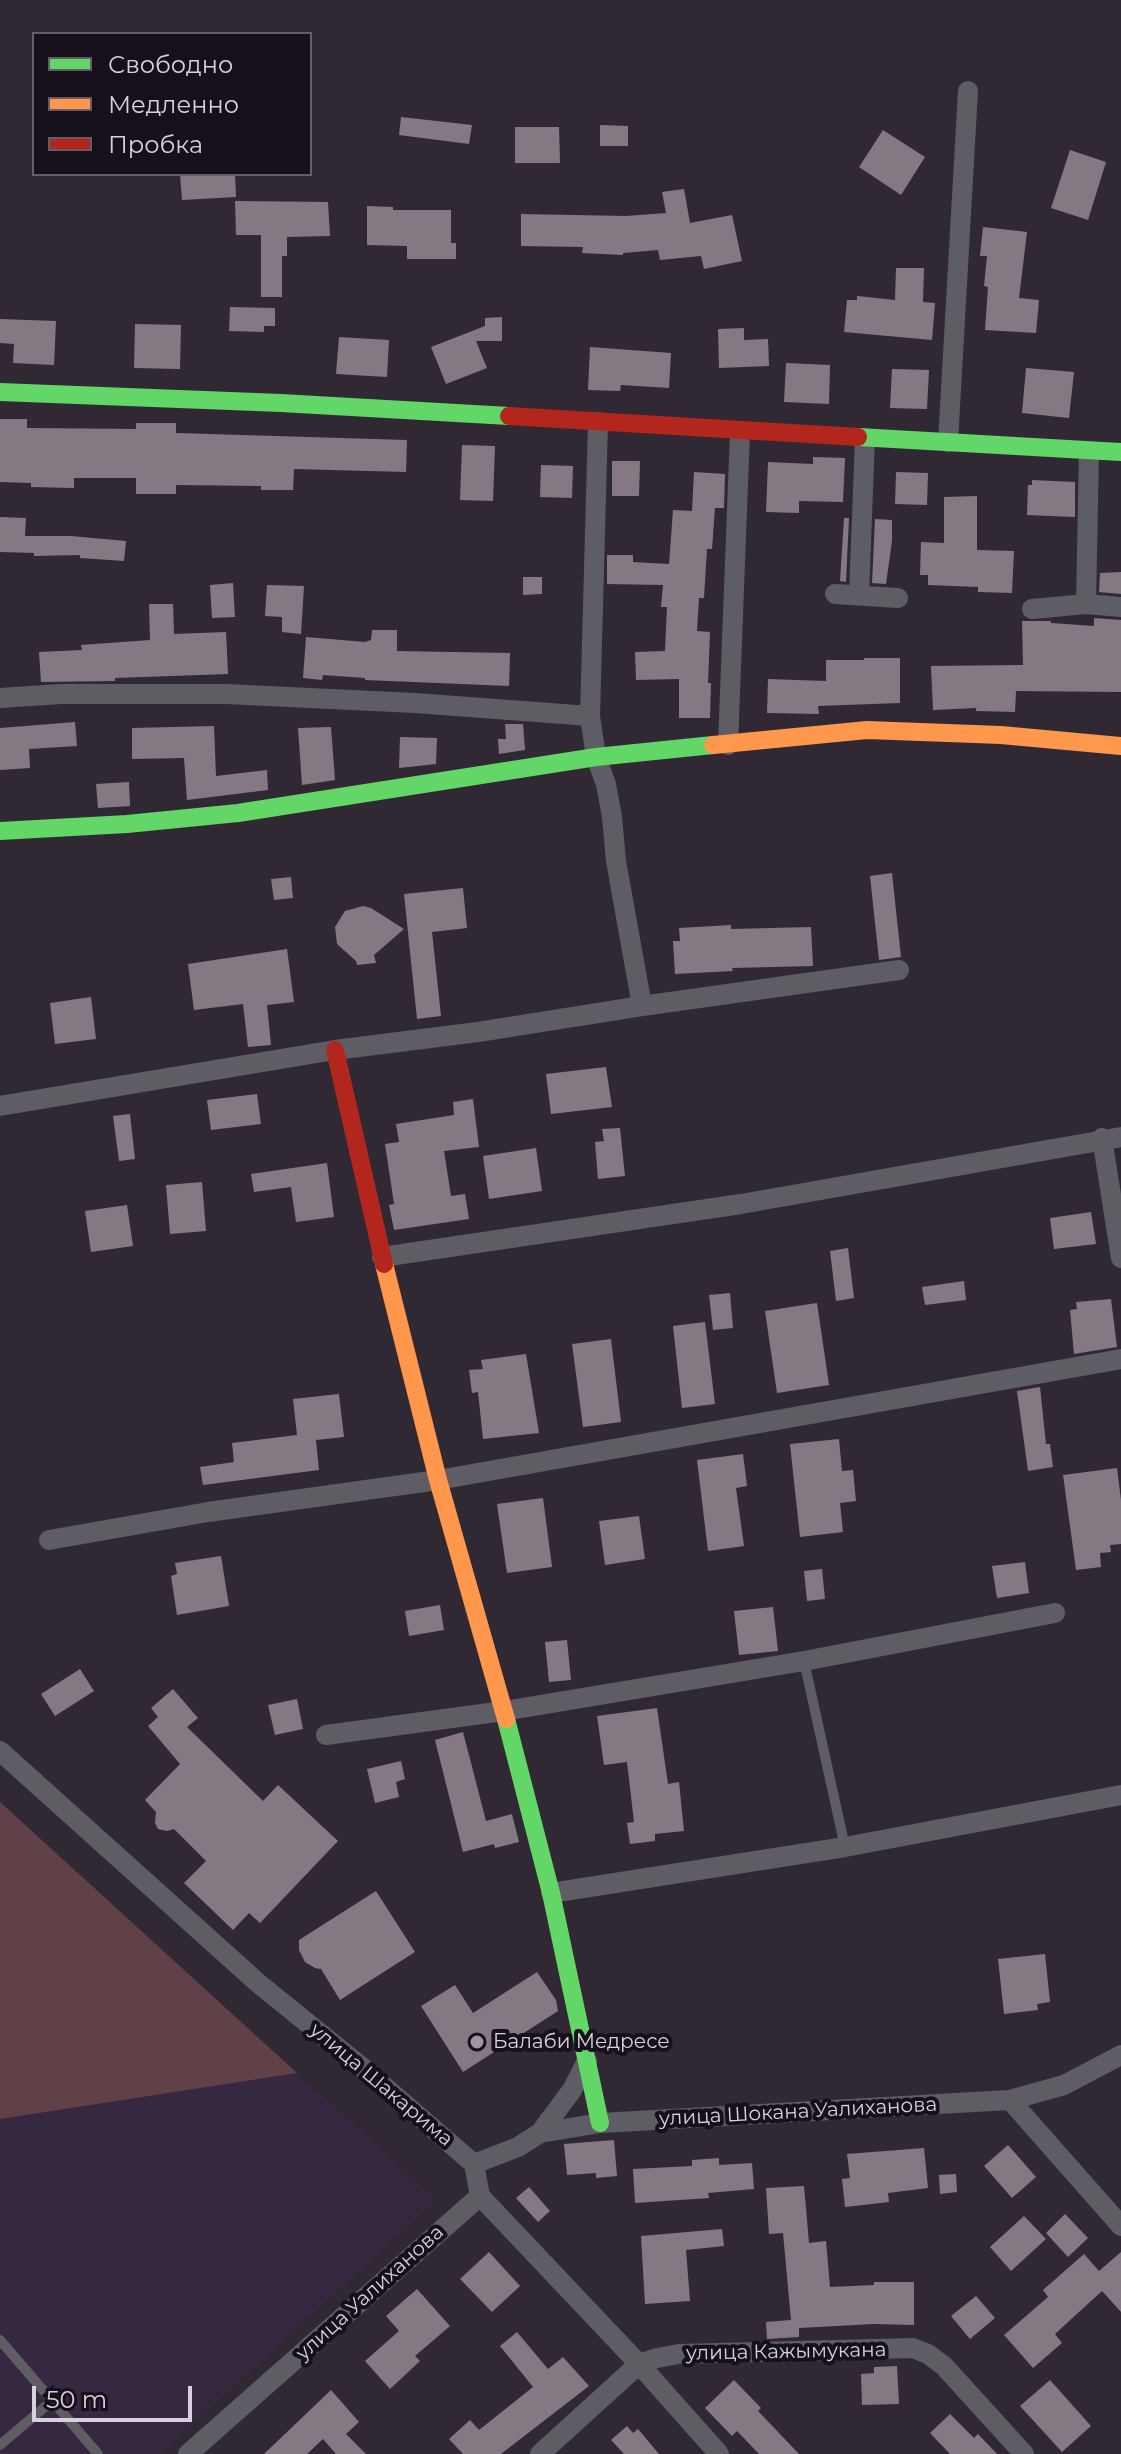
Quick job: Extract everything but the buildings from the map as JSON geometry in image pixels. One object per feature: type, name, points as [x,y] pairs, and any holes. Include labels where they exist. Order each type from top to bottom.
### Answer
[{"type":"street","points":[[948,442],[968,91]]},
{"type":"street","points":[[0,392],[281,403],[1121,452]]},
{"type":"street","points":[[598,422],[590,716],[596,757],[606,784],[616,861],[642,1006]]},
{"type":"street","points":[[728,745],[740,432]]},
{"type":"street","points":[[859,595],[865,438]]},
{"type":"street","points":[[1086,604],[1089,452]]},
{"type":"street","points":[[835,594],[898,598]]},
{"type":"street","points":[[1032,609],[1086,604],[1121,607]]},
{"type":"street","points":[[0,698],[61,694],[226,694],[415,703],[590,716]]},
{"type":"street","points":[[0,831],[127,824],[238,813],[596,757],[867,730],[1001,735],[1121,746]]},
{"type":"street","points":[[0,1106],[335,1050],[899,970]]},
{"type":"street","points":[[335,1050],[382,1257],[438,1480],[504,1711],[551,1893],[600,2123]]},
{"type":"street","points":[[382,1257],[741,1204],[1111,1138],[1121,1258]]},
{"type":"street","points":[[49,1540],[208,1512],[438,1480],[1121,1359]]},
{"type":"street","points":[[326,1735],[504,1711],[804,1661],[1055,1613]]},
{"type":"street","name":"улица Шакарима","points":[[0,1751],[258,1983],[474,2164]]},
{"type":"street","points":[[551,1893],[845,1847],[1121,1795]]},
{"type":"street","name":"улица Шокана Уалиханова","points":[[474,2164],[518,2147],[540,2133],[600,2123],[1010,2100],[1064,2085],[1121,2055]]},
{"type":"street","points":[[540,2133],[572,2090],[587,2061]]},
{"type":"street","points":[[1010,2100],[1121,2226]]},
{"type":"street","points":[[474,2164],[480,2196],[639,2364],[719,2454]]},
{"type":"street","name":"улица Уалиханова","points":[[188,2454],[480,2196]]},
{"type":"street","name":"улица Кажымукана","points":[[540,2454],[639,2364],[679,2354],[913,2348],[936,2359],[952,2373],[1024,2454]]},
{"type":"lane","points":[[804,1661],[845,1847]]},
{"type":"lane","points":[[0,2340],[98,2454]]},
{"type":"lane","points":[[0,2445],[53,2400]]},
{"type":"shaded area","points":[[0,1802],[435,2200],[159,2454],[0,2454]]},
{"type":"shaded area","points":[[0,1802],[297,2073],[0,2119]]},
{"type":"traffic: fast","points":[[0,392],[509,416]]},
{"type":"traffic: fast","points":[[858,437],[1121,452]]},
{"type":"traffic: fast","points":[[0,831],[127,824],[238,813],[596,757],[713,745]]},
{"type":"traffic: fast","points":[[506,1719],[551,1893],[600,2123]]},
{"type":"traffic: slow","points":[[713,745],[867,730],[1001,735],[1121,746]]},
{"type":"traffic: slow","points":[[384,1264],[438,1480],[506,1719]]},
{"type":"traffic: jam","points":[[509,416],[858,437]]},
{"type":"traffic: jam","points":[[335,1050],[384,1264]]},
{"type":"place","name":"Балаби Медресе","points":[[477,2042]]}]
